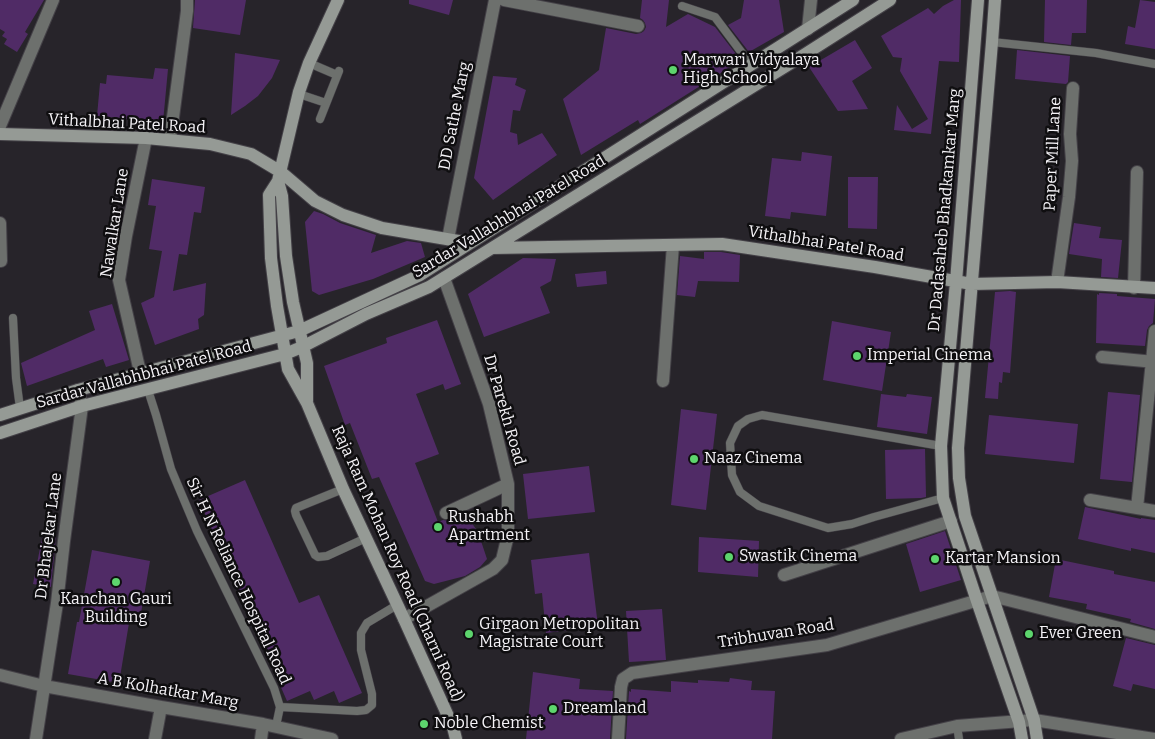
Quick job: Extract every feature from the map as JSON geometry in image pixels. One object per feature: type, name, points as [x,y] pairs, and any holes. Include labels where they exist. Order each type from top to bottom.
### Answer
[{"type":"main road","name":"Raja Ram Mohan Roy Road (Charni Road)","points":[[338,0],[309,64],[299,94],[279,176],[269,195],[271,258],[282,336],[288,370],[307,403],[343,489],[404,619],[453,728],[456,739]]},
{"type":"main road","name":"Sardar Vallabhbhai Patel Road","points":[[0,414],[140,372],[299,331],[420,275],[853,0]]},
{"type":"main road","name":"Sardar Vallabhbhai Patel Road","points":[[0,432],[82,406],[285,354],[366,314],[429,287],[890,0]]},
{"type":"main road","name":"Dr Dadasaheb Bhadkamkar Marg","points":[[978,0],[941,446],[943,498],[1019,722],[1022,739]]},
{"type":"main road","name":"Dr Dadasaheb Bhadkamkar Marg","points":[[994,0],[958,448],[959,478],[965,516],[1034,720],[1037,739]]},
{"type":"main road","name":"Vithalbhai Patel Road","points":[[0,134],[146,138],[210,144],[251,154],[315,201],[343,215],[382,228],[470,243]]},
{"type":"main road","name":"Raja Ram Mohan Roy Road (Charni Road)","points":[[279,176],[286,256],[293,302],[307,363],[307,403]]},
{"type":"main road","name":"Vithalbhai Patel Road","points":[[492,248],[722,244],[972,284],[1057,282],[1155,288]]},
{"type":"main road","points":[[271,258],[286,256]]},
{"type":"main road","points":[[999,666],[1014,661]]},
{"type":"street","points":[[0,126],[53,0]]},
{"type":"street","points":[[170,140],[188,12],[187,0]]},
{"type":"street","name":"DD Sathe Marg","points":[[448,239],[495,0]]},
{"type":"street","points":[[504,0],[638,26]]},
{"type":"street","points":[[808,30],[811,0]]},
{"type":"street","name":"Paper Mill Lane","points":[[1057,282],[1069,198],[1072,161],[1070,134],[1073,88]]},
{"type":"street","name":"Nawalkar Lane","points":[[140,372],[119,280],[146,138]]},
{"type":"street","points":[[1134,288],[1137,172]]},
{"type":"street","points":[[0,223],[1,261]]},
{"type":"street","points":[[663,380],[673,245]]},
{"type":"street","name":"Dr Parekh Road","points":[[404,619],[493,569],[502,560],[508,535],[508,484],[489,404],[444,278]]},
{"type":"street","points":[[1137,508],[1155,331]]},
{"type":"street","points":[[1102,357],[1153,362]]},
{"type":"street","name":"Dr Bhajekar Lane","points":[[36,739],[57,603],[82,406],[78,390]]},
{"type":"street","points":[[446,513],[508,484]]},
{"type":"street","points":[[1090,500],[1155,511]]},
{"type":"street","points":[[784,575],[951,521]]},
{"type":"street","points":[[992,596],[1155,637]]},
{"type":"street","name":"Tribhuvan Road","points":[[618,739],[621,687],[623,679],[632,674],[827,645],[992,596]]},
{"type":"street","name":"A B Kolhatkar Marg","points":[[0,675],[44,686],[270,725],[332,739]]},
{"type":"street","points":[[155,739],[161,707]]},
{"type":"street","points":[[902,739],[958,733],[1034,720],[1155,739]]},
{"type":"street","points":[[261,739],[270,725]]},
{"type":"lane","points":[[682,6],[715,17],[751,66]]},
{"type":"lane","points":[[992,42],[1096,53],[1155,64]]},
{"type":"lane","points":[[309,64],[338,73],[320,119]]},
{"type":"lane","points":[[299,94],[326,103]]},
{"type":"lane","points":[[13,318],[16,378],[20,408]]},
{"type":"lane","name":"Sir H N Reliance Hospital Road","points":[[148,390],[174,478],[197,531],[274,688],[280,707],[270,725]]},
{"type":"lane","points":[[941,446],[762,415],[748,419],[738,426],[730,443],[732,475],[740,492],[759,506],[828,528],[852,524],[943,498]]},
{"type":"lane","points":[[343,489],[296,508],[295,511],[299,523],[315,556],[318,557],[327,556],[366,538]]},
{"type":"lane","points":[[280,707],[357,711],[366,710],[372,705],[372,694],[361,650],[360,633],[367,624],[397,605]]},
{"type":"building","points":[[0,0],[44,0],[25,32],[28,34],[17,52],[4,44],[7,39],[2,36],[5,32],[0,29]]},
{"type":"building","points":[[195,0],[246,0],[240,35],[193,28]]},
{"type":"building","points":[[409,0],[453,0],[449,15],[409,4]]},
{"type":"building","points":[[642,0],[669,0],[666,27],[688,14],[715,27],[739,58],[736,59],[738,62],[640,124],[638,120],[581,155],[563,99],[599,70],[606,28],[636,34],[644,31],[645,23],[640,18]]},
{"type":"building","points":[[744,0],[779,0],[784,32],[749,52],[728,25],[741,18]]},
{"type":"building","points":[[954,0],[961,0],[959,62],[939,61],[931,134],[894,130],[897,105],[912,129],[928,119],[900,71],[902,58],[893,57],[881,36],[928,8],[934,14]]},
{"type":"building","points":[[1045,0],[1087,0],[1086,33],[1072,33],[1071,45],[1044,42]]},
{"type":"building","points":[[1140,0],[1155,2],[1155,49],[1125,44],[1128,26],[1135,28]]},
{"type":"building","points":[[855,40],[872,68],[852,81],[868,109],[838,111],[809,67]]},
{"type":"building","points":[[1017,50],[1070,56],[1068,82],[1066,84],[1015,79]]},
{"type":"building","points":[[235,53],[280,60],[272,78],[258,96],[231,115]]},
{"type":"building","points":[[155,68],[168,69],[163,122],[97,116],[100,83],[106,84],[107,75],[153,79]]},
{"type":"building","points":[[493,76],[517,78],[515,85],[526,90],[520,111],[513,110],[510,132],[517,134],[518,145],[542,133],[557,155],[493,200],[474,178]]},
{"type":"building","points":[[802,152],[832,156],[826,216],[791,212],[790,219],[765,216],[772,158],[801,161]]},
{"type":"building","points":[[848,177],[878,177],[877,229],[848,228]]},
{"type":"building","points":[[152,179],[205,187],[201,213],[194,212],[187,255],[179,254],[173,291],[206,283],[204,315],[198,319],[199,329],[155,345],[141,303],[154,297],[162,251],[149,249],[156,206],[148,205]]},
{"type":"building","points":[[314,211],[340,223],[376,235],[371,253],[407,241],[421,243],[425,257],[373,279],[319,295],[312,291],[305,222]]},
{"type":"building","points":[[1074,223],[1101,227],[1099,238],[1122,240],[1118,278],[1101,277],[1102,259],[1069,254]]},
{"type":"building","points":[[704,252],[740,255],[739,282],[698,281],[695,297],[677,295],[680,256],[704,259]]},
{"type":"building","points":[[523,258],[556,259],[551,281],[540,287],[550,313],[484,337],[468,294]]},
{"type":"building","points":[[606,271],[607,284],[577,287],[575,274]]},
{"type":"building","points":[[995,292],[1016,292],[1010,373],[1003,372],[1002,383],[999,382],[998,399],[985,398]]},
{"type":"building","points":[[1099,293],[1155,299],[1153,323],[1147,330],[1145,346],[1096,343],[1097,294],[1099,295]]},
{"type":"building","points":[[112,304],[129,360],[106,367],[103,359],[27,386],[21,363],[95,330],[89,311]]},
{"type":"building","points":[[437,320],[461,384],[445,390],[443,384],[416,394],[439,454],[415,463],[438,522],[443,520],[449,521],[455,518],[457,522],[469,519],[478,532],[487,559],[480,567],[465,576],[434,584],[425,581],[379,477],[372,479],[350,423],[345,425],[324,366],[387,343],[386,338]]},
{"type":"building","name":"Imperial Cinema","points":[[832,321],[891,332],[882,391],[823,380]]},
{"type":"building","points":[[1108,392],[1140,395],[1132,482],[1100,479]]},
{"type":"building","points":[[881,394],[906,397],[907,394],[932,397],[927,434],[877,427]]},
{"type":"building","name":"Naaz Cinema","points":[[681,409],[717,414],[706,510],[671,505]]},
{"type":"building","points":[[989,415],[1078,424],[1074,463],[985,454]]},
{"type":"building","points":[[925,449],[926,497],[886,499],[885,450]]},
{"type":"building","points":[[589,466],[595,512],[528,519],[523,474]]},
{"type":"building","points":[[245,480],[299,603],[319,595],[362,693],[339,703],[334,691],[314,700],[310,691],[287,701],[199,500]]},
{"type":"building","points":[[1085,507],[1141,519],[1155,520],[1155,553],[1131,548],[1131,551],[1078,539]]},
{"type":"building","name":"Kartar Mansion","points":[[945,531],[961,580],[920,592],[906,544]]},
{"type":"building","points":[[43,533],[56,536],[51,587],[33,584]]},
{"type":"building","name":"Swastik Cinema","points":[[699,537],[759,541],[758,577],[698,572]]},
{"type":"building","points":[[92,550],[150,561],[141,613],[131,611],[119,683],[68,674]]},
{"type":"building","points":[[589,553],[598,626],[546,633],[542,593],[535,594],[531,560]]},
{"type":"building","points":[[1056,559],[1155,582],[1155,629],[1130,622],[1131,619],[1086,609],[1087,604],[1049,597]]},
{"type":"building","points":[[662,609],[666,660],[629,662],[626,611]]},
{"type":"building","points":[[1126,638],[1155,645],[1155,689],[1133,684],[1131,691],[1113,686]]},
{"type":"building","name":"Dreamland","points":[[533,672],[580,679],[579,689],[613,691],[610,739],[526,739]]},
{"type":"building","points":[[730,678],[752,681],[751,690],[775,691],[772,739],[626,739],[629,691],[631,692],[631,689],[671,692],[671,681],[698,683],[698,680],[729,682]]},
{"type":"place","name":"Marwari Vidyalaya High School","points":[[673,70]]},
{"type":"place","name":"Imperial Cinema","points":[[857,356]]},
{"type":"place","name":"Naaz Cinema","points":[[694,459]]},
{"type":"place","name":"Rushabh Apartment","points":[[438,527]]},
{"type":"place","name":"Swastik Cinema","points":[[729,557]]},
{"type":"place","name":"Kartar Mansion","points":[[935,559]]},
{"type":"place","name":"Kanchan Gauri Building","points":[[116,582]]},
{"type":"place","name":"Girgaon Metropolitan Magistrate Court","points":[[469,634]]},
{"type":"place","name":"Ever Green","points":[[1029,634]]},
{"type":"place","name":"Dreamland","points":[[553,709]]},
{"type":"place","name":"Noble Chemist","points":[[424,724]]}]
